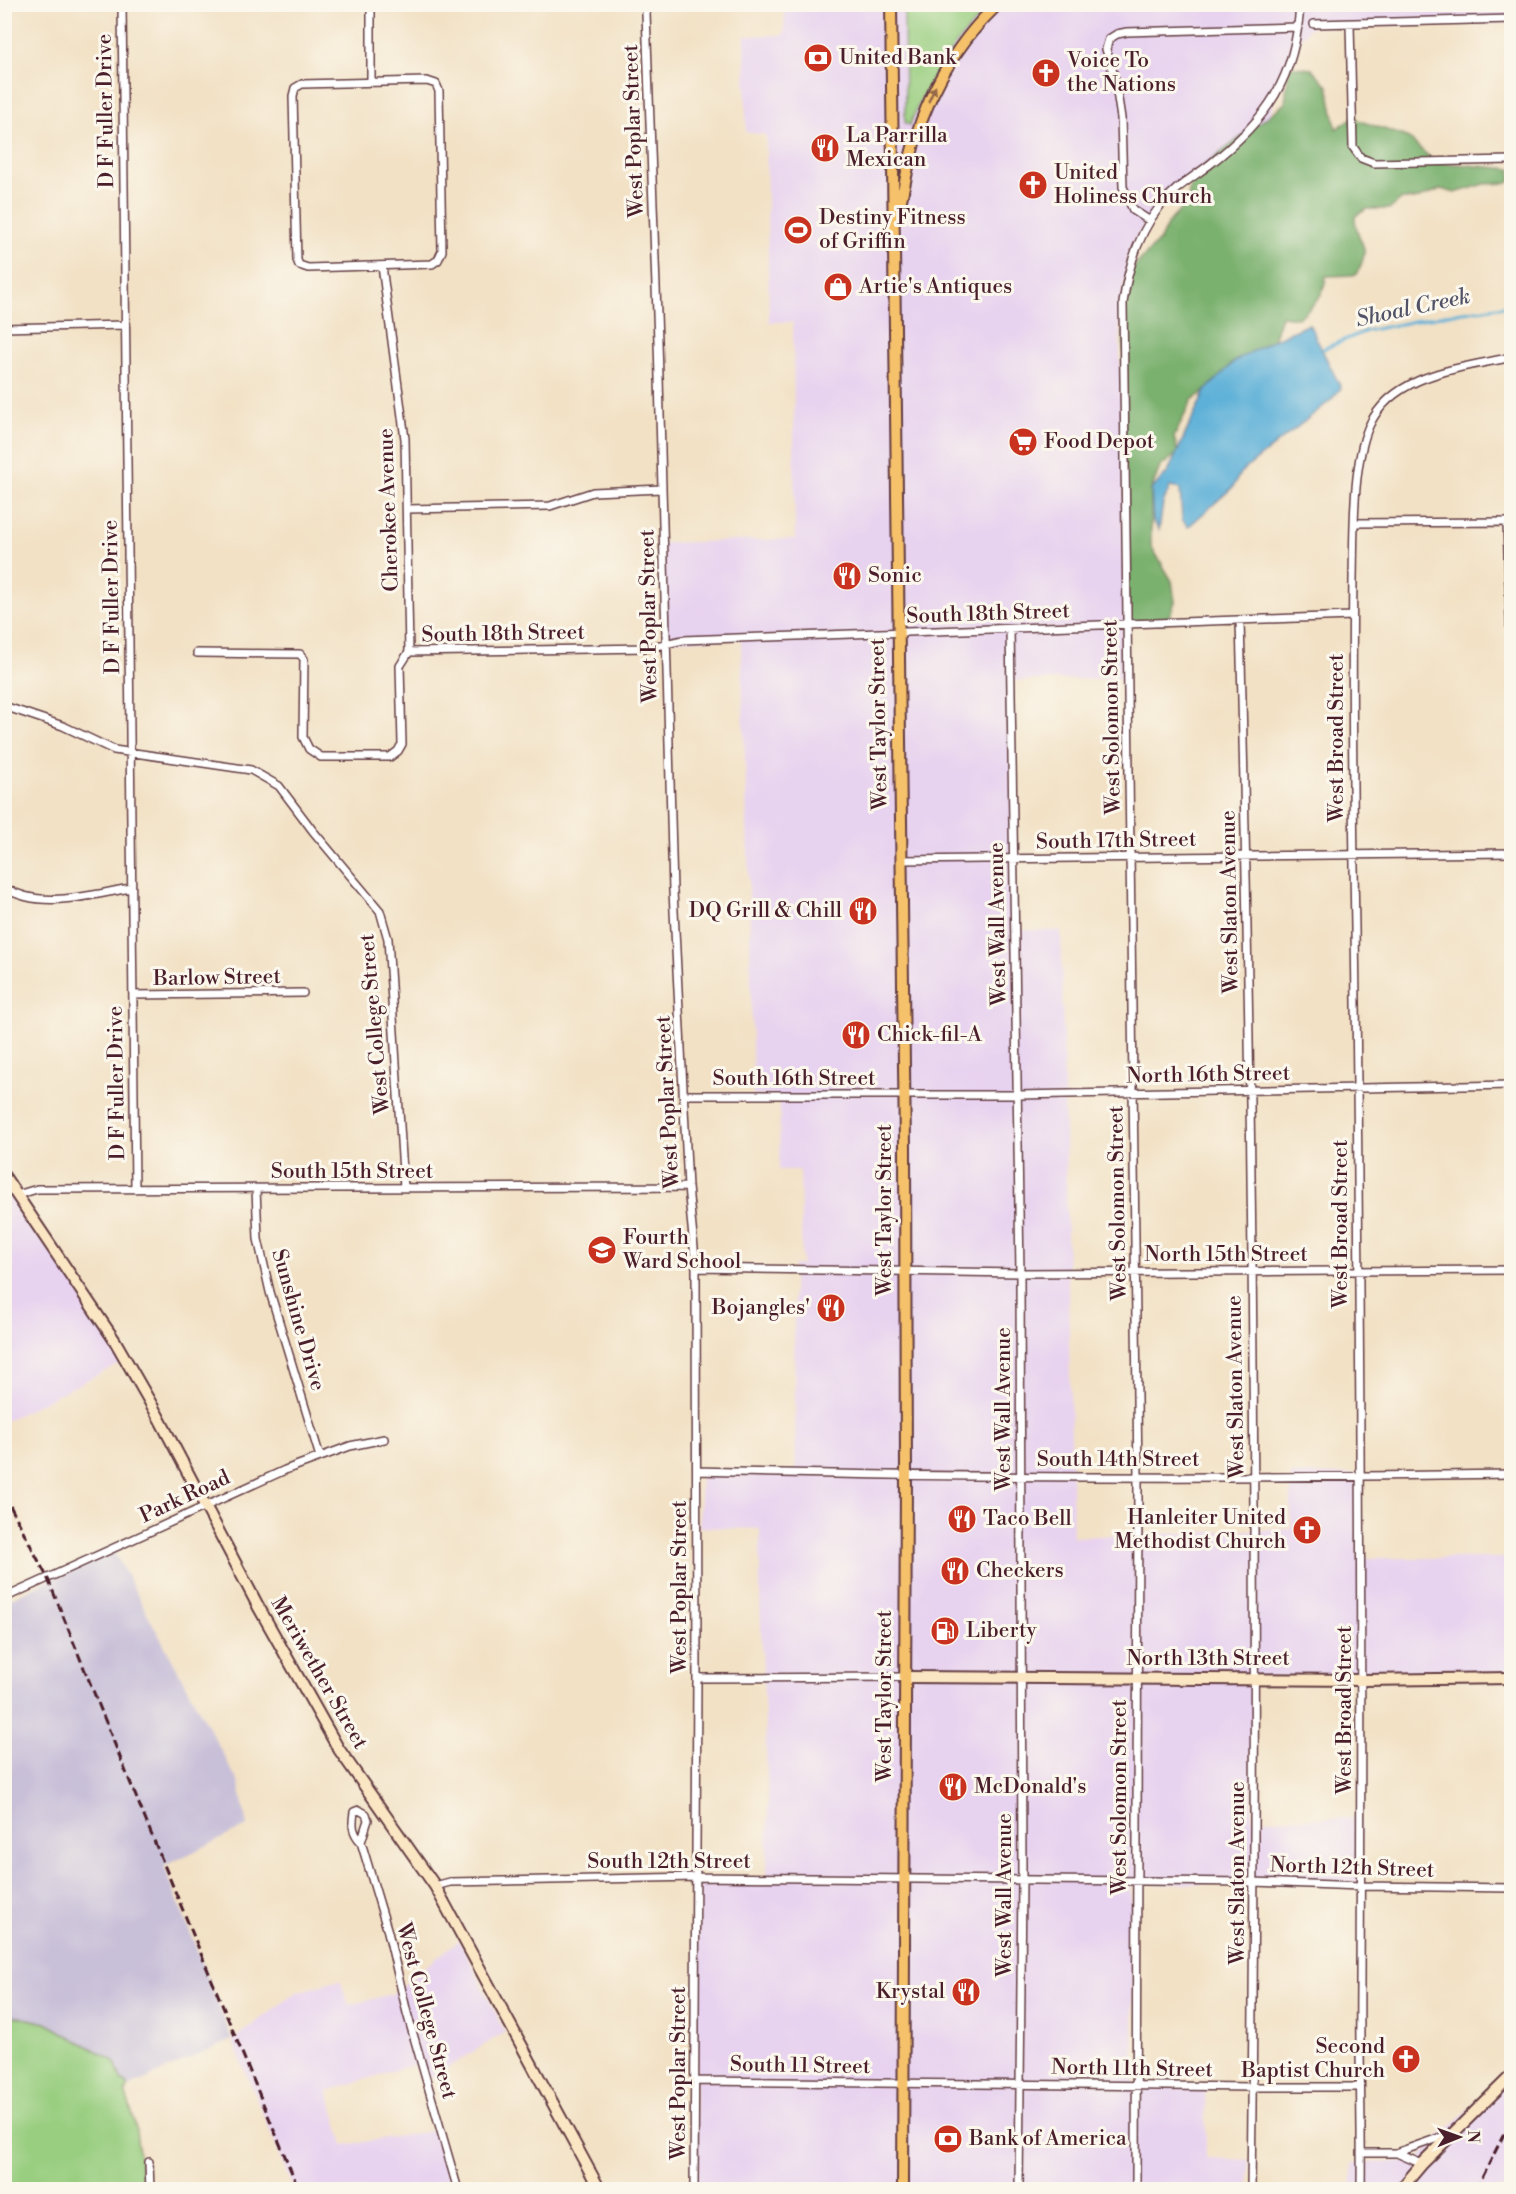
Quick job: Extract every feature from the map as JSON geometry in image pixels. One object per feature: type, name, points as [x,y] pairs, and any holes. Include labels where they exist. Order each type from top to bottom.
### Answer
[{"type":"main road","name":"West Taylor Street","points":[[891,4],[905,1270],[903,2190]]},
{"type":"main road","points":[[892,230],[921,119],[931,96],[958,48],[998,4]]},
{"type":"street","name":"D F Fuller Drive","points":[[122,4],[135,1189]]},
{"type":"street","points":[[371,4],[371,82]]},
{"type":"street","name":"West Poplar Street","points":[[642,4],[646,13]]},
{"type":"street","name":"West Poplar Street","points":[[649,4],[646,13],[673,891],[688,1187],[696,1268],[697,1877],[694,2190]]},
{"type":"street","name":"West Solomon Street","points":[[1136,2190],[1138,1476],[1123,303],[1127,274],[1136,248],[1161,205],[1173,192],[1242,136],[1265,112],[1283,84],[1294,53],[1300,4]]},
{"type":"street","points":[[1314,24],[1512,20]]},
{"type":"street","points":[[1350,25],[1353,147],[1361,158],[1374,163],[1512,160]]},
{"type":"street","points":[[1150,221],[1134,210],[1123,188],[1121,118],[1115,79],[1106,49],[1109,39],[1127,32],[1298,27]]},
{"type":"street","points":[[427,81],[436,84],[439,91],[442,251],[438,260],[432,264],[308,268],[299,265],[297,260],[293,96],[295,88],[302,84],[371,82],[427,81]]},
{"type":"street","name":"Cherokee Avenue","points":[[197,653],[300,654],[304,659],[303,736],[309,749],[321,757],[390,757],[398,752],[402,744],[400,666],[409,652],[405,440],[382,266]]},
{"type":"street","points":[[4,328],[125,325]]},
{"type":"street","name":"West Broad Street","points":[[1361,2190],[1362,1680],[1352,616],[1354,523],[1360,452],[1370,424],[1381,405],[1404,386],[1447,371],[1512,357]]},
{"type":"street","points":[[407,509],[550,506],[593,492],[662,489]]},
{"type":"street","points":[[1354,523],[1509,522],[1512,682]]},
{"type":"street","name":"South 18th Street","points":[[409,652],[647,648],[683,640],[1352,616]]},
{"type":"street","name":"West Slaton Avenue","points":[[1240,621],[1246,856],[1255,1678],[1251,2190]]},
{"type":"street","name":"West Wall Avenue","points":[[1010,629],[1020,1273],[1022,1880],[1019,2190]]},
{"type":"street","name":"West College Street","points":[[4,705],[63,726],[114,750],[251,770],[279,786],[313,831],[380,911],[388,939],[404,1188]]},
{"type":"street","name":"South 17th Street","points":[[901,860],[1512,853]]},
{"type":"street","points":[[4,887],[14,894],[41,899],[77,897],[131,888]]},
{"type":"street","name":"Barlow Street","points":[[133,995],[303,993]]},
{"type":"street","name":"North 16th Street","points":[[904,1096],[1512,1085]]},
{"type":"street","name":"South 16th Street","points":[[684,1095],[904,1096]]},
{"type":"street","name":"Meriwether Street","points":[[4,1176],[115,1341],[158,1416],[258,1606],[338,1748],[435,1886],[600,2190]]},
{"type":"street","name":"South 15th Street","points":[[17,1195],[37,1189],[688,1187]]},
{"type":"street","name":"Sunshine Drive","points":[[256,1189],[258,1239],[270,1292],[320,1457]]},
{"type":"street","points":[[696,1268],[905,1270]]},
{"type":"street","name":"North 15th Street","points":[[905,1270],[1020,1273],[1512,1270]]},
{"type":"street","name":"Park Road","points":[[4,1598],[206,1507],[262,1479],[350,1446],[384,1439]]},
{"type":"street","name":"South 14th Street","points":[[697,1471],[906,1476],[1253,1477],[1512,1474]]},
{"type":"street","points":[[697,1678],[904,1677]]},
{"type":"street","name":"North 13th Street","points":[[904,1677],[1362,1680],[1512,1678]]},
{"type":"street","name":"West College Street","points":[[361,1842],[369,1875],[388,1932],[407,2013],[458,2190]]},
{"type":"street","name":"South 12th Street","points":[[435,1886],[450,1882],[697,1877],[904,1880]]},
{"type":"street","name":"North 12th Street","points":[[904,1880],[1254,1882],[1512,1888]]},
{"type":"street","points":[[1400,2190],[1422,2164],[1512,2075]]},
{"type":"street","name":"South 11 Street","points":[[696,2081],[903,2084]]},
{"type":"street","name":"North 11th Street","points":[[903,2084],[1360,2087]]},
{"type":"street","points":[[1361,2154],[1396,2153],[1455,2132]]},
{"type":"street","points":[[1396,2153],[1422,2164]]},
{"type":"street","points":[[149,2162],[150,2190]]},
{"type":"shaded area","points":[[785,5],[1511,5],[1511,23],[1310,27],[1291,51],[1269,117],[1205,164],[1155,206],[1128,252],[1119,321],[1127,625],[1126,678],[1013,681],[1015,930],[1061,931],[1073,1537],[1291,1529],[1291,1475],[1357,1474],[1358,1558],[1511,1558],[1511,1677],[1252,1677],[1252,1819],[1361,1818],[1359,1884],[1131,1884],[1134,2086],[1205,2085],[1206,2158],[1249,2160],[1249,2189],[694,2189],[699,1880],[767,1878],[768,1798],[760,1598],[760,1529],[699,1527],[701,1472],[796,1472],[793,1265],[802,1265],[800,1170],[779,1170],[780,1097],[753,1096],[741,639],[665,640],[663,543],[795,539],[793,322],[769,322],[766,135],[746,132],[745,36],[784,35]]},
{"type":"shaded area","points":[[4,1181],[127,1360],[5,1421],[4,1421]]},
{"type":"shaded area","points":[[113,1550],[239,1784],[247,1826],[164,1866],[232,2040],[124,2089],[46,2023],[5,2014],[5,1601]]},
{"type":"shaded area","points":[[459,1940],[505,2032],[421,2084],[415,2064],[328,2091],[344,2145],[436,2130],[452,2190],[294,2189],[232,2040],[297,1992],[340,1980],[349,2005],[392,1994]]},
{"type":"shaded area","points":[[1511,2070],[1511,2189],[1352,2189],[1352,2163],[1416,2162],[1443,2133]]},
{"type":"green space","points":[[904,5],[992,5],[944,60],[925,91],[910,125],[905,123]]},
{"type":"green space","points":[[1289,66],[1312,69],[1328,86],[1336,129],[1352,118],[1407,137],[1435,162],[1511,169],[1511,181],[1485,184],[1455,193],[1441,189],[1417,199],[1402,199],[1390,209],[1367,209],[1355,216],[1364,249],[1364,256],[1356,275],[1326,276],[1321,295],[1309,309],[1298,318],[1281,316],[1273,340],[1235,361],[1205,391],[1192,400],[1174,437],[1178,453],[1160,467],[1151,490],[1151,546],[1172,581],[1175,602],[1166,623],[1127,624],[1123,303],[1127,274],[1160,240],[1168,223],[1187,203],[1192,175],[1285,103]]},
{"type":"green space","points":[[5,2014],[46,2023],[115,2061],[121,2080],[128,2084],[125,2091],[135,2123],[143,2189],[5,2189]]},
{"type":"water","points":[[1309,324],[1341,388],[1331,400],[1240,473],[1233,487],[1188,527],[1182,519],[1180,489],[1170,487],[1163,503],[1159,530],[1153,521],[1151,490],[1168,472],[1205,391],[1235,361]]},
{"type":"waterway","name":"Shoal Creek","points":[[1323,349],[1366,331],[1449,314],[1512,305]]},
{"type":"railway","points":[[4,1494],[48,1579],[299,2190]]},
{"type":"railway","points":[[1476,2190],[1512,2118]]},
{"type":"place","name":"United Bank","points":[[818,58]]},
{"type":"place","name":"Voice To the Nations","points":[[1046,73]]},
{"type":"place","name":"La Parrilla Mexican","points":[[825,148]]},
{"type":"place","name":"United Holiness Church","points":[[1033,185]]},
{"type":"place","name":"Destiny Fitness of Griffin","points":[[798,230]]},
{"type":"place","name":"Artie's Antiques","points":[[838,287]]},
{"type":"place","name":"Food Depot","points":[[1023,442]]},
{"type":"place","name":"Sonic","points":[[847,576]]},
{"type":"place","name":"DQ Grill & Chill","points":[[863,911]]},
{"type":"place","name":"Chick-fil-A","points":[[856,1035]]},
{"type":"place","name":"Fourth Ward School","points":[[602,1250]]},
{"type":"place","name":"Bojangles'","points":[[831,1308]]},
{"type":"place","name":"Taco Bell","points":[[962,1519]]},
{"type":"place","name":"Hanleiter United Methodist Church","points":[[1307,1530]]},
{"type":"place","name":"Checkers","points":[[955,1571]]},
{"type":"place","name":"Liberty","points":[[945,1631]]},
{"type":"place","name":"McDonald's","points":[[953,1787]]},
{"type":"place","name":"Krystal","points":[[966,1992]]},
{"type":"place","name":"Second Baptist Church","points":[[1406,2059]]},
{"type":"place","name":"Bank of America","points":[[948,2139]]}]
